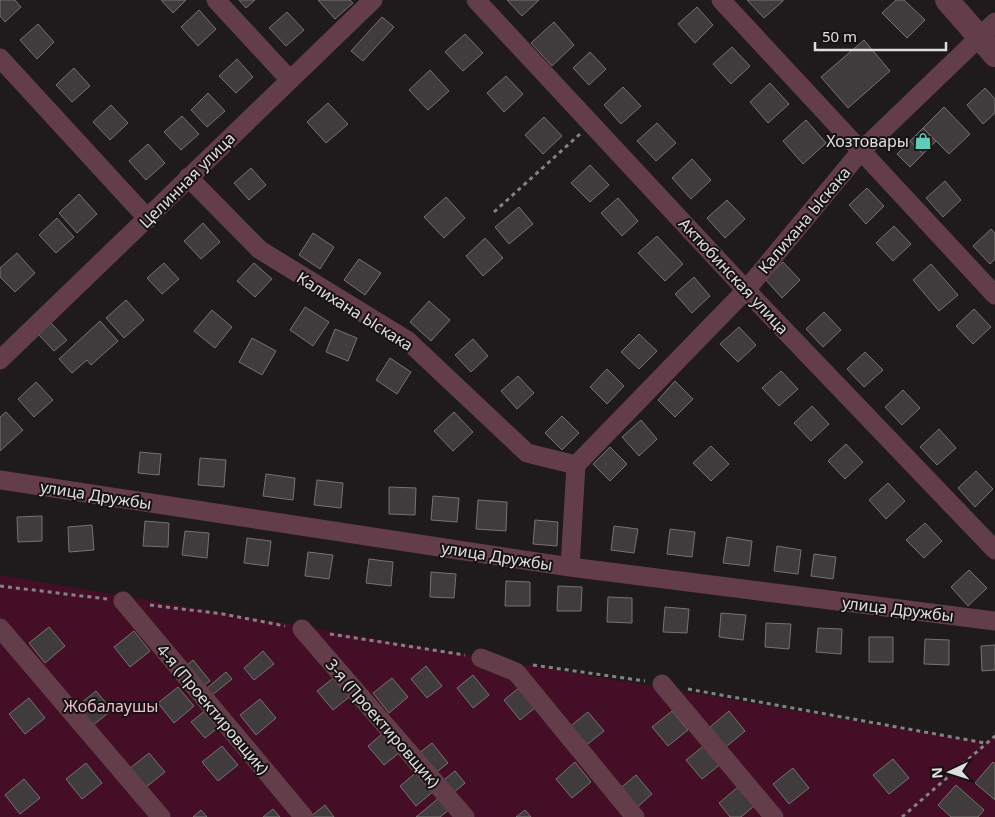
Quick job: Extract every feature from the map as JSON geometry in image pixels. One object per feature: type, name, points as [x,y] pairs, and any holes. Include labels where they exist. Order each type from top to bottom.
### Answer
[{"type":"street","points":[[216,0],[290,80]]},
{"type":"street","name":"Целинная улица","points":[[0,360],[373,0]]},
{"type":"street","name":"Актюбинская улица","points":[[476,0],[746,290],[995,550]]},
{"type":"street","points":[[721,0],[995,295]]},
{"type":"street","points":[[947,0],[987,30],[995,54]]},
{"type":"street","name":"Калихана Ыскака","points":[[188,177],[260,250],[407,340],[527,453],[576,465],[746,290],[861,151],[987,30]]},
{"type":"street","points":[[0,58],[148,218]]},
{"type":"street","points":[[570,567],[576,465]]},
{"type":"street","name":"улица Дружбы","points":[[0,480],[570,567],[995,621]]},
{"type":"street","name":"4-я (Проектировщик)","points":[[123,601],[304,817]]},
{"type":"street","points":[[0,628],[161,817]]},
{"type":"street","name":"3-я (Проектировщик)","points":[[302,629],[464,817]]},
{"type":"street","points":[[480,658],[516,672],[635,817]]},
{"type":"street","points":[[662,684],[774,817]]},
{"type":"path","points":[[494,212],[591,124]]},
{"type":"path","points":[[902,817],[995,736]]},
{"type":"green space","name":"Жобалаушы","points":[[0,575],[985,743],[965,762],[995,736],[995,817],[0,817]]},
{"type":"building","points":[[0,0],[15,0],[21,7],[5,22],[0,16]]},
{"type":"building","points":[[161,0],[186,0],[173,13]]},
{"type":"building","points":[[239,0],[255,0],[246,8]]},
{"type":"building","points":[[318,0],[350,0],[353,3],[335,19]]},
{"type":"building","points":[[507,0],[539,0],[522,16]]},
{"type":"building","points":[[747,0],[783,0],[783,1],[764,18]]},
{"type":"building","points":[[896,0],[904,0],[925,20],[907,38],[882,13]]},
{"type":"building","points":[[697,7],[713,25],[695,43],[678,24]]},
{"type":"building","points":[[199,10],[216,29],[198,46],[181,27]]},
{"type":"building","points":[[287,12],[304,30],[286,46],[269,28]]},
{"type":"building","points":[[382,17],[394,27],[363,61],[351,51]]},
{"type":"building","points":[[554,22],[574,45],[552,66],[531,43]]},
{"type":"building","points":[[38,24],[54,42],[37,59],[20,40]]},
{"type":"building","points":[[465,34],[483,53],[463,71],[445,52]]},
{"type":"building","points":[[864,40],[890,71],[848,108],[821,77]]},
{"type":"building","points":[[732,47],[750,66],[731,84],[713,64]]},
{"type":"building","points":[[590,52],[606,69],[589,85],[573,68]]},
{"type":"building","points":[[237,59],[253,77],[236,93],[219,76]]},
{"type":"building","points":[[74,68],[90,86],[72,102],[56,85]]},
{"type":"building","points":[[430,70],[449,91],[428,110],[409,90]]},
{"type":"building","points":[[506,76],[523,94],[504,112],[487,93]]},
{"type":"building","points":[[770,83],[789,104],[768,123],[750,102]]},
{"type":"building","points":[[623,87],[641,106],[621,124],[604,105]]},
{"type":"building","points":[[985,88],[995,99],[995,113],[983,124],[967,105]]},
{"type":"building","points":[[208,93],[225,111],[207,127],[191,110]]},
{"type":"building","points":[[328,103],[348,124],[326,143],[307,122]]},
{"type":"building","points":[[111,105],[128,123],[110,140],[93,122]]},
{"type":"building","points":[[944,107],[970,134],[949,154],[923,128]]},
{"type":"building","points":[[182,116],[199,134],[181,150],[164,132]]},
{"type":"building","points":[[544,117],[562,136],[543,154],[525,135]]},
{"type":"building","points":[[806,120],[826,143],[803,164],[783,141]]},
{"type":"building","points":[[657,123],[676,143],[656,161],[637,141]]},
{"type":"building","name":"Хозтовары","points":[[923,128],[936,141],[923,154],[910,141]]},
{"type":"building","points":[[910,141],[923,154],[910,167],[897,154]]},
{"type":"building","points":[[148,144],[165,163],[146,180],[129,161]]},
{"type":"building","points":[[692,159],[711,180],[691,199],[672,178]]},
{"type":"building","points":[[590,165],[609,185],[590,202],[571,183]]},
{"type":"building","points":[[251,168],[266,185],[249,200],[234,183]]},
{"type":"building","points":[[945,181],[961,200],[943,217],[926,198]]},
{"type":"building","points":[[867,188],[884,206],[866,224],[849,205]]},
{"type":"building","points":[[79,194],[97,214],[77,233],[59,213]]},
{"type":"building","points":[[446,197],[465,218],[444,238],[424,217]]},
{"type":"building","points":[[618,198],[638,221],[622,236],[601,213]]},
{"type":"building","points":[[727,200],[745,219],[725,238],[707,218]]},
{"type":"building","points":[[519,207],[533,224],[509,244],[495,227]]},
{"type":"building","points":[[57,218],[74,237],[56,253],[39,235]]},
{"type":"building","points":[[203,223],[220,242],[201,259],[184,241]]},
{"type":"building","points":[[894,226],[911,244],[893,261],[876,243]]},
{"type":"building","points":[[991,229],[995,233],[995,259],[990,264],[973,246]]},
{"type":"building","points":[[313,233],[334,247],[320,269],[299,255]]},
{"type":"building","points":[[657,236],[683,264],[665,281],[638,253]]},
{"type":"building","points":[[485,238],[503,258],[483,276],[466,256]]},
{"type":"building","points":[[17,253],[35,273],[15,292],[0,277],[0,268]]},
{"type":"building","points":[[359,259],[381,273],[365,295],[344,280]]},
{"type":"building","points":[[783,262],[800,280],[782,298],[765,279]]},
{"type":"building","points":[[164,263],[179,279],[162,294],[147,278]]},
{"type":"building","points":[[254,263],[272,279],[255,297],[237,281]]},
{"type":"building","points":[[931,264],[958,295],[939,311],[913,280]]},
{"type":"building","points":[[694,277],[710,296],[692,313],[675,294]]},
{"type":"building","points":[[126,300],[144,320],[124,338],[106,318]]},
{"type":"building","points":[[429,301],[450,320],[431,341],[410,322]]},
{"type":"building","points":[[305,307],[329,322],[313,346],[290,330]]},
{"type":"building","points":[[974,309],[991,327],[973,344],[956,326]]},
{"type":"building","points":[[212,310],[232,327],[215,348],[194,331]]},
{"type":"building","points":[[824,312],[841,330],[823,347],[806,329]]},
{"type":"building","points":[[100,321],[118,341],[91,365],[87,360],[72,373],[59,359]]},
{"type":"building","points":[[51,323],[67,340],[54,351],[39,335]]},
{"type":"building","points":[[739,327],[756,345],[738,362],[720,344]]},
{"type":"building","points":[[335,329],[357,338],[348,361],[326,352]]},
{"type":"building","points":[[639,334],[657,351],[639,369],[621,352]]},
{"type":"building","points":[[252,338],[276,351],[262,375],[239,362]]},
{"type":"building","points":[[473,339],[488,356],[471,372],[455,355]]},
{"type":"building","points":[[865,352],[883,370],[864,387],[847,369]]},
{"type":"building","points":[[390,358],[411,372],[397,394],[376,380]]},
{"type":"building","points":[[607,369],[624,386],[607,404],[590,387]]},
{"type":"building","points":[[781,371],[798,389],[779,406],[762,388]]},
{"type":"building","points":[[518,376],[534,393],[517,409],[501,391]]},
{"type":"building","points":[[675,381],[693,399],[675,417],[658,400]]},
{"type":"building","points":[[36,382],[53,400],[34,417],[18,399]]},
{"type":"building","points":[[903,390],[920,408],[902,425],[885,407]]},
{"type":"building","points":[[812,406],[829,424],[811,441],[794,423]]},
{"type":"building","points":[[6,412],[23,430],[0,451],[0,417]]},
{"type":"building","points":[[454,412],[473,432],[453,451],[434,431]]},
{"type":"building","points":[[562,416],[579,433],[562,450],[545,433]]},
{"type":"building","points":[[641,420],[657,439],[639,456],[622,437]]},
{"type":"building","points":[[939,429],[956,448],[937,465],[920,447]]},
{"type":"building","points":[[846,444],[863,462],[845,479],[828,461]]},
{"type":"building","points":[[711,446],[729,464],[711,481],[693,463]]},
{"type":"building","points":[[610,447],[627,464],[610,481],[593,464]]},
{"type":"building","points":[[140,452],[161,454],[159,475],[138,473]]},
{"type":"building","points":[[200,458],[226,460],[224,487],[198,485]]},
{"type":"building","points":[[976,471],[993,489],[975,507],[958,488]]},
{"type":"building","points":[[266,474],[295,478],[293,500],[263,496]]},
{"type":"building","points":[[317,480],[343,483],[341,508],[314,505]]},
{"type":"building","points":[[888,483],[905,501],[886,519],[869,500]]},
{"type":"building","points":[[389,487],[416,488],[415,515],[389,514]]},
{"type":"building","points":[[433,496],[459,498],[457,522],[431,520]]},
{"type":"building","points":[[478,500],[507,502],[506,531],[476,529]]},
{"type":"building","points":[[42,516],[42,541],[18,542],[17,517]]},
{"type":"building","points":[[535,520],[558,522],[557,546],[533,544]]},
{"type":"building","points":[[145,521],[169,523],[168,547],[143,546]]},
{"type":"building","points":[[925,523],[942,541],[924,558],[906,540]]},
{"type":"building","points":[[92,525],[94,550],[69,552],[68,527]]},
{"type":"building","points":[[614,526],[638,529],[634,553],[611,550]]},
{"type":"building","points":[[670,529],[695,532],[692,557],[667,554]]},
{"type":"building","points":[[185,531],[209,533],[207,558],[182,555]]},
{"type":"building","points":[[727,537],[752,541],[749,566],[723,563]]},
{"type":"building","points":[[247,538],[271,541],[268,566],[244,563]]},
{"type":"building","points":[[777,546],[801,550],[798,574],[774,571]]},
{"type":"building","points":[[308,552],[333,555],[329,579],[305,576]]},
{"type":"building","points":[[814,554],[836,557],[833,579],[811,576]]},
{"type":"building","points":[[369,559],[393,562],[391,586],[366,583]]},
{"type":"building","points":[[969,570],[987,588],[968,606],[951,587]]},
{"type":"building","points":[[431,572],[456,574],[454,598],[430,597]]},
{"type":"building","points":[[506,581],[530,582],[530,606],[505,606]]},
{"type":"building","points":[[558,586],[582,587],[581,611],[557,611]]},
{"type":"building","points":[[608,597],[632,598],[632,623],[607,622]]},
{"type":"building","points":[[665,607],[689,609],[687,633],[663,632]]},
{"type":"building","points":[[721,613],[746,615],[743,640],[719,637]]},
{"type":"building","points":[[766,623],[791,624],[789,649],[765,647]]},
{"type":"building","points":[[49,627],[65,646],[45,663],[29,643]]},
{"type":"building","points":[[818,628],[842,629],[841,654],[816,652]]},
{"type":"building","points":[[134,631],[150,651],[130,667],[114,647]]},
{"type":"building","points":[[869,637],[893,637],[893,662],[869,662]]},
{"type":"building","points":[[925,639],[949,640],[949,665],[924,664]]},
{"type":"building","points":[[995,645],[995,670],[982,671],[981,646]]},
{"type":"building","points":[[263,651],[274,664],[254,680],[244,668]]},
{"type":"building","points":[[193,660],[210,681],[203,686],[186,666]]},
{"type":"building","points":[[426,666],[442,686],[427,698],[411,679]]},
{"type":"building","points":[[226,672],[232,679],[211,696],[206,689]]},
{"type":"building","points":[[337,675],[353,694],[333,710],[317,691]]},
{"type":"building","points":[[473,675],[489,695],[473,708],[457,688]]},
{"type":"building","points":[[392,678],[408,697],[389,713],[373,693]]},
{"type":"building","points":[[178,687],[194,706],[174,723],[158,703]]},
{"type":"building","points":[[520,687],[536,707],[520,720],[504,700]]},
{"type":"building","points":[[96,691],[112,710],[92,726],[76,707]]},
{"type":"building","points":[[29,698],[45,718],[25,734],[9,714]]},
{"type":"building","points":[[260,699],[276,718],[256,735],[240,715]]},
{"type":"building","points":[[206,710],[220,726],[205,738],[191,722]]},
{"type":"building","points":[[672,711],[688,730],[668,746],[652,727]]},
{"type":"building","points":[[729,711],[745,731],[726,747],[710,727]]},
{"type":"building","points":[[588,712],[604,731],[584,747],[568,728]]},
{"type":"building","points":[[388,729],[404,749],[384,765],[368,746]]},
{"type":"building","points":[[432,743],[448,763],[434,774],[418,754]]},
{"type":"building","points":[[706,744],[722,763],[702,779],[686,760]]},
{"type":"building","points":[[222,746],[238,765],[218,781],[202,762]]},
{"type":"building","points":[[149,753],[165,772],[145,788],[129,769]]},
{"type":"building","points":[[893,759],[909,778],[889,794],[873,775]]},
{"type":"building","points":[[575,762],[591,782],[572,798],[556,779]]},
{"type":"building","points":[[993,762],[995,764],[995,800],[975,783]]},
{"type":"building","points":[[86,763],[102,783],[82,799],[66,779]]},
{"type":"building","points":[[793,768],[809,788],[789,804],[773,784]]},
{"type":"building","points":[[419,770],[435,790],[416,806],[400,786]]},
{"type":"building","points":[[455,771],[465,783],[452,794],[441,782]]},
{"type":"building","points":[[636,775],[652,794],[633,811],[617,791]]},
{"type":"building","points":[[24,779],[40,798],[20,814],[5,795]]},
{"type":"building","points":[[956,785],[984,810],[978,817],[951,817],[938,805]]},
{"type":"building","points":[[738,787],[754,806],[741,817],[730,817],[719,803]]},
{"type":"building","points":[[440,797],[450,809],[440,817],[416,817]]},
{"type":"building","points":[[325,805],[334,817],[310,817]]},
{"type":"building","points":[[273,809],[280,817],[263,817]]},
{"type":"building","points":[[201,810],[207,817],[193,817]]},
{"type":"building","points":[[525,810],[531,817],[516,817]]},
{"type":"place","name":"Хозтовары","points":[[923,141]]}]
